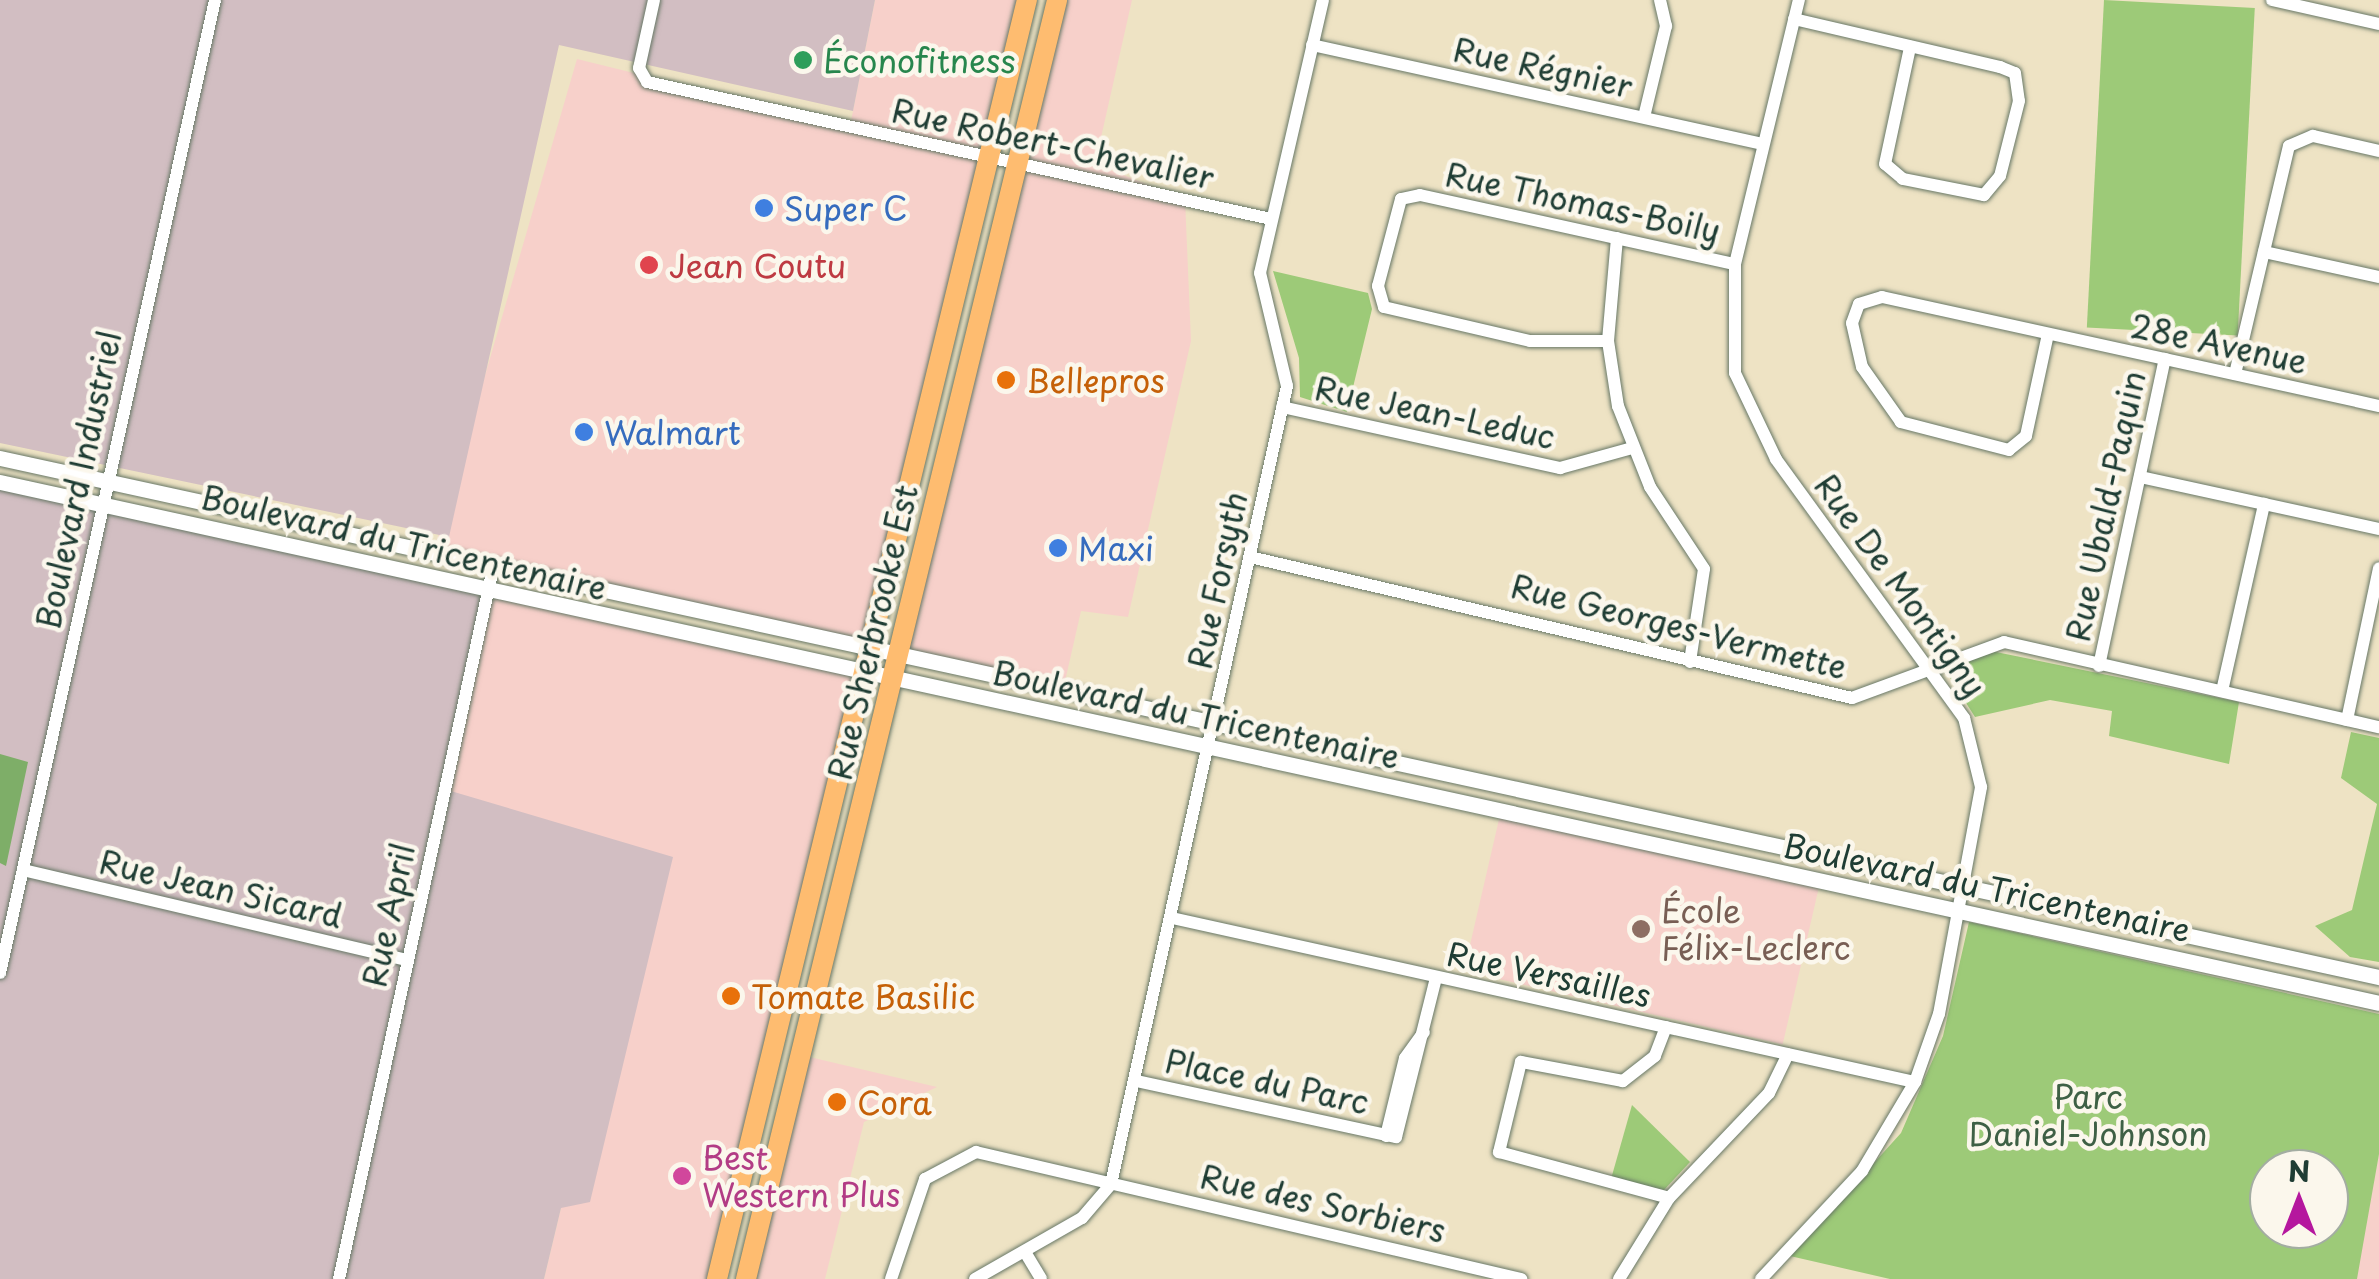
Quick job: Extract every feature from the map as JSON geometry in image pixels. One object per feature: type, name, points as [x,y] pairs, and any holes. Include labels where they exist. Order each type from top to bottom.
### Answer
[{"type":"main road","name":"Rue Sherbrooke Est","points":[[718,1279],[1027,0]]},
{"type":"main road","name":"Rue Sherbrooke Est","points":[[746,1279],[1057,0]]},
{"type":"main road","points":[[1021,24],[1049,31]]},
{"type":"main road","points":[[955,297],[978,319]]},
{"type":"main road","points":[[920,443],[941,473]]},
{"type":"main road","points":[[791,973],[818,981]]},
{"type":"main road","points":[[768,1072],[795,1078]]},
{"type":"street","name":"Boulevard Industriel","points":[[0,973],[100,502],[215,0]]},
{"type":"street","name":"Rue Robert-Chevalier","points":[[654,0],[639,68],[647,82],[1271,219]]},
{"type":"street","name":"Rue Forsyth","points":[[975,1279],[1082,1218],[1111,1184],[1282,407],[1285,354],[1260,273],[1322,0]]},
{"type":"street","points":[[1644,117],[1666,26],[1660,0]]},
{"type":"street","name":"Rue De Montigny","points":[[1761,1279],[1862,1170],[1915,1082],[1964,885],[1978,760],[1929,668],[1754,424],[1732,356],[1735,264],[1798,0]]},
{"type":"street","points":[[2272,0],[2379,24]]},
{"type":"street","points":[[1794,20],[1910,47],[2019,79],[2000,176],[1984,196],[1903,179],[1885,164],[1910,47]]},
{"type":"street","name":"Rue Régnier","points":[[1312,45],[1763,144]]},
{"type":"street","points":[[2235,374],[2295,139],[2379,150]]},
{"type":"street","name":"Rue Thomas-Boily","points":[[1608,341],[1530,341],[1393,310],[1378,286],[1409,195],[1735,264]]},
{"type":"street","points":[[1617,238],[1608,341],[1632,448],[1704,568],[1690,662]]},
{"type":"street","points":[[2264,252],[2379,277]]},
{"type":"street","name":"28e Avenue","points":[[2048,334],[2026,436],[2009,450],[1900,422],[1862,367],[1852,323],[1874,297],[2048,334],[2235,374],[2379,406]]},
{"type":"street","name":"Rue Ubald-Paquin","points":[[2099,666],[2165,359]]},
{"type":"street","name":"Rue Jean-Leduc","points":[[1282,407],[1560,468],[1632,448]]},
{"type":"street","name":"Boulevard du Tricentenaire","points":[[0,458],[870,650],[895,666],[1209,745],[2379,1002]]},
{"type":"street","points":[[2140,476],[2379,529]]},
{"type":"street","name":"Boulevard du Tricentenaire","points":[[0,482],[864,671],[895,666],[1214,722],[2379,977]]},
{"type":"street","points":[[2222,691],[2264,504]]},
{"type":"street","name":"Rue Georges-Vermette","points":[[1250,557],[1852,698],[2004,642],[2379,727]]},
{"type":"street","name":"Rue April","points":[[339,1279],[494,564]]},
{"type":"street","points":[[2348,720],[2379,568]]},
{"type":"street","name":"Rue Jean Sicard","points":[[23,870],[406,960]]},
{"type":"street","points":[[2102,940],[2107,916]]},
{"type":"street","name":"Rue Versailles","points":[[1172,918],[1915,1082]]},
{"type":"street","points":[[2198,962],[2204,938]]},
{"type":"street","points":[[2315,988],[2320,964]]},
{"type":"street","name":"Place du Parc","points":[[1136,1081],[1386,1136],[1402,1131],[1436,978]]},
{"type":"street","points":[[1666,1028],[1655,1056],[1623,1081],[1521,1062],[1499,1152],[1669,1198]]},
{"type":"street","points":[[1619,1279],[1669,1198],[1769,1094],[1788,1054]]},
{"type":"street","name":"Rue des Sorbiers","points":[[891,1279],[910,1209],[925,1179],[954,1157],[976,1152],[1521,1279]]},
{"type":"street","points":[[1025,1252],[1040,1279]]},
{"type":"shaded area","points":[[0,0],[875,0],[853,111],[559,45],[449,537],[0,443]]},
{"type":"shaded area","points":[[875,0],[1027,0],[870,650],[434,551],[577,59],[850,126]]},
{"type":"shaded area","points":[[1054,0],[1132,0],[1095,164],[1185,199],[1191,341],[1128,617],[1081,611],[1063,690],[898,656]]},
{"type":"shaded area","points":[[0,482],[488,590],[444,789],[673,857],[590,1202],[561,1208],[544,1279],[0,1279]]},
{"type":"shaded area","points":[[488,590],[865,671],[717,1279],[544,1279],[561,1208],[444,789]]},
{"type":"shaded area","name":"École Félix-Leclerc","points":[[1500,815],[1819,889],[1783,1044],[1464,971]]},
{"type":"shaded area","points":[[801,1055],[937,1087],[864,1122],[825,1279],[746,1279]]},
{"type":"shaded area","points":[[2379,1154],[2379,1279],[2357,1279],[2353,1278]]},
{"type":"green space","points":[[2104,0],[2255,8],[2238,335],[2087,328]]},
{"type":"green space","points":[[1273,271],[1368,293],[1372,309],[1347,412],[1300,397],[1299,358]]},
{"type":"green space","points":[[1991,651],[2239,702],[2229,764],[2109,736],[2112,711],[2050,700],[1975,717],[1945,670]]},
{"type":"green space","points":[[2351,732],[2379,738],[2379,962],[2350,957],[2315,926],[2352,910],[2377,804],[2341,778]]},
{"type":"green space","points":[[0,754],[28,762],[6,866],[0,863]]},
{"type":"green space","name":"Parc Daniel-Johnson","points":[[1969,922],[2379,1014],[2379,1154],[2357,1279],[1890,1279],[1790,1256],[1901,1133],[1943,1036]]},
{"type":"green space","points":[[1632,1105],[1690,1162],[1664,1190],[1611,1179]]},
{"type":"place","name":"Éconofitness","points":[[803,60]]},
{"type":"place","name":"Super C","points":[[764,208]]},
{"type":"place","name":"Jean Coutu","points":[[649,265]]},
{"type":"place","name":"Bellepros","points":[[1006,380]]},
{"type":"place","name":"Walmart","points":[[584,432]]},
{"type":"place","name":"Maxi","points":[[1058,548]]},
{"type":"place","name":"École Félix-Leclerc","points":[[1641,929]]},
{"type":"place","name":"Tomate Basilic","points":[[731,996]]},
{"type":"place","name":"Cora","points":[[837,1102]]},
{"type":"place","name":"Best Western Plus","points":[[682,1176]]}]
